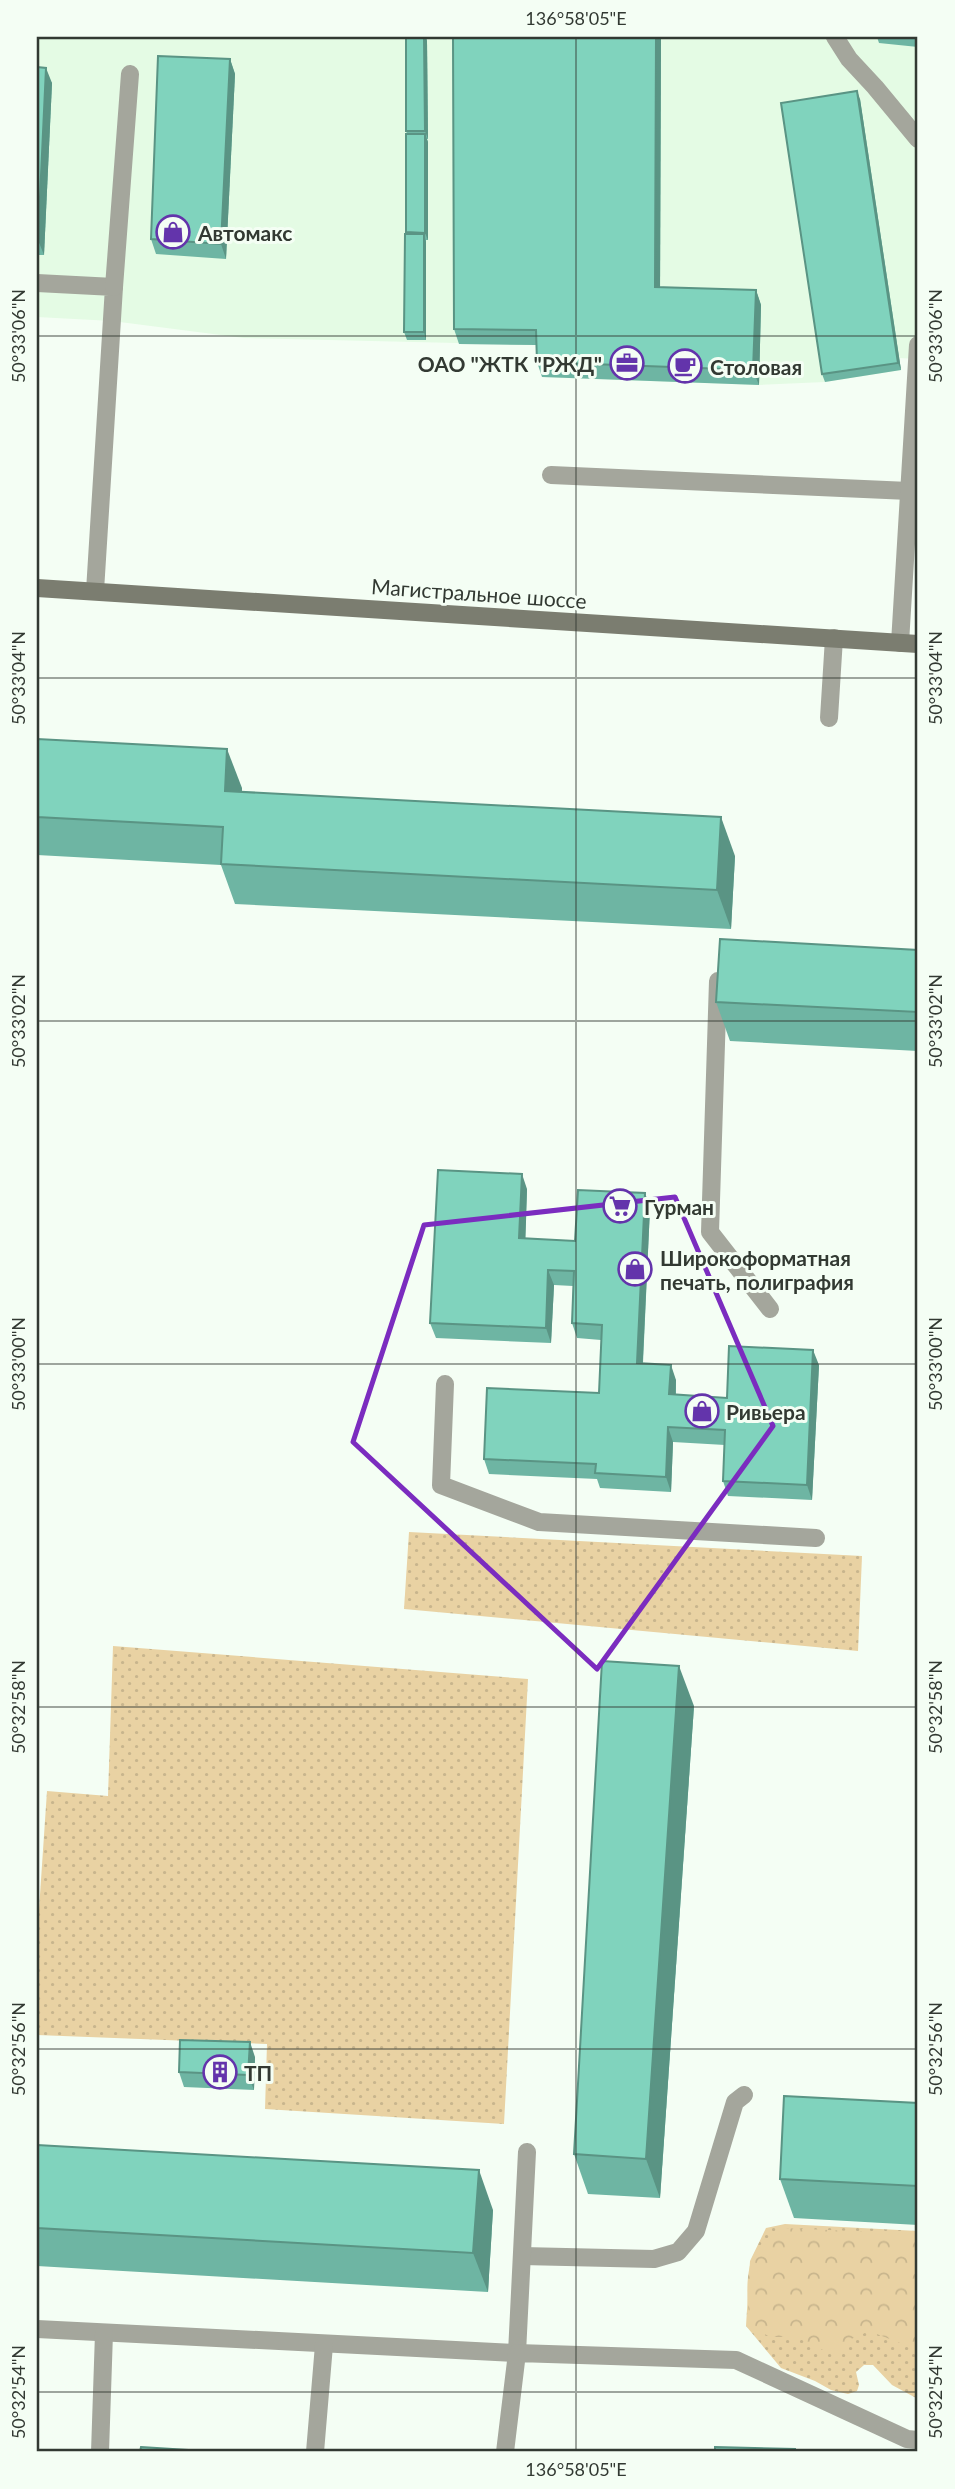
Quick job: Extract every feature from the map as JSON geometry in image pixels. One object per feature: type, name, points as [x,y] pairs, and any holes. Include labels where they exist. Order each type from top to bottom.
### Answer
[{"type":"main road","name":"Магистральное шоссе","points":[[37,588],[909,643]]},
{"type":"lane","points":[[835,37],[849,59],[918,139]]},
{"type":"lane","points":[[96,591],[130,74]]},
{"type":"lane","points":[[37,283],[114,287]]},
{"type":"lane","points":[[909,643],[909,491],[915,438],[918,345]]},
{"type":"lane","points":[[551,475],[909,491]]},
{"type":"lane","points":[[829,718],[834,638]]},
{"type":"lane","points":[[719,960],[710,1232],[770,1309]]},
{"type":"lane","points":[[445,1384],[441,1485],[539,1522],[816,1538]]},
{"type":"lane","points":[[522,2256],[654,2259],[678,2252],[696,2231],[735,2102],[744,2095]]},
{"type":"lane","points":[[505,2452],[517,2353],[527,2152]]},
{"type":"lane","points":[[37,2329],[324,2345],[736,2360],[907,2439],[918,2440]]},
{"type":"lane","points":[[100,2452],[104,2333]]},
{"type":"lane","points":[[315,2452],[324,2345]]},
{"type":"highlighted area","points":[[675,1197],[773,1426],[597,1669],[353,1442],[424,1225]]},
{"type":"shaded area","points":[[37,37],[918,37],[918,359],[899,358],[901,370],[825,382],[759,385],[542,377],[541,345],[244,338],[112,321],[37,317]]},
{"type":"green space","points":[[409,1532],[862,1556],[858,1651],[404,1609]]},
{"type":"green space","points":[[113,1646],[528,1679],[504,2124],[265,2109],[267,2044],[37,2035],[37,1939],[47,1791],[108,1796]]},
{"type":"green space","points":[[785,2224],[918,2231],[918,2399],[892,2385],[873,2365],[864,2365],[856,2372],[859,2385],[857,2391],[848,2394],[831,2390],[781,2368],[746,2326],[750,2261],[766,2228]]},
{"type":"green space","points":[[784,2228],[918,2234],[918,2350],[869,2331],[849,2340],[842,2350],[823,2350],[796,2337],[770,2337],[752,2327],[747,2287],[750,2266],[757,2249]]},
{"type":"building","points":[[406,37],[424,37],[425,131],[406,131]]},
{"type":"building","points":[[453,37],[656,37],[655,287],[756,290],[753,370],[537,362],[536,330],[454,329]]},
{"type":"building","points":[[158,56],[230,59],[221,244],[151,239]]},
{"type":"building","points":[[37,67],[46,68],[38,240],[37,240]]},
{"type":"building","points":[[857,91],[898,363],[822,374],[781,103]]},
{"type":"building","points":[[406,134],[425,134],[425,233],[406,232]]},
{"type":"building","points":[[405,234],[424,234],[424,332],[404,332]]},
{"type":"building","points":[[37,739],[227,749],[225,791],[721,817],[717,890],[221,864],[223,827],[37,817]]},
{"type":"building","points":[[720,939],[918,950],[918,1012],[716,1002]]},
{"type":"building","points":[[438,1170],[522,1174],[519,1238],[575,1241],[578,1190],[645,1193],[637,1363],[671,1365],[669,1394],[727,1398],[729,1346],[813,1350],[807,1485],[723,1481],[725,1430],[668,1427],[666,1477],[595,1473],[596,1464],[484,1459],[487,1388],[599,1393],[602,1325],[572,1323],[574,1271],[548,1270],[546,1328],[430,1323]]},
{"type":"building","points":[[602,1661],[679,1666],[646,2159],[574,2154]]},
{"type":"building","points":[[180,2040],[250,2042],[248,2075],[179,2072]]},
{"type":"building","points":[[784,2096],[918,2103],[918,2186],[780,2179]]},
{"type":"building","points":[[37,2145],[479,2170],[473,2253],[37,2228]]},
{"type":"building","points":[[141,2447],[220,2452],[140,2452]]},
{"type":"building","points":[[715,2447],[795,2449],[795,2452],[715,2452]]},
{"type":"place","name":"Автомакс","points":[[173,232]]},
{"type":"place","name":"ОАО \"ЖТК \"РЖД\"","points":[[627,363]]},
{"type":"place","name":"Столовая","points":[[685,366]]},
{"type":"place","name":"Гурман","points":[[620,1206]]},
{"type":"place","name":"Широкоформатная печать, полиграфия","points":[[635,1269]]},
{"type":"place","name":"Ривьера","points":[[702,1411]]},
{"type":"place","name":"ТП","points":[[220,2072]]}]
